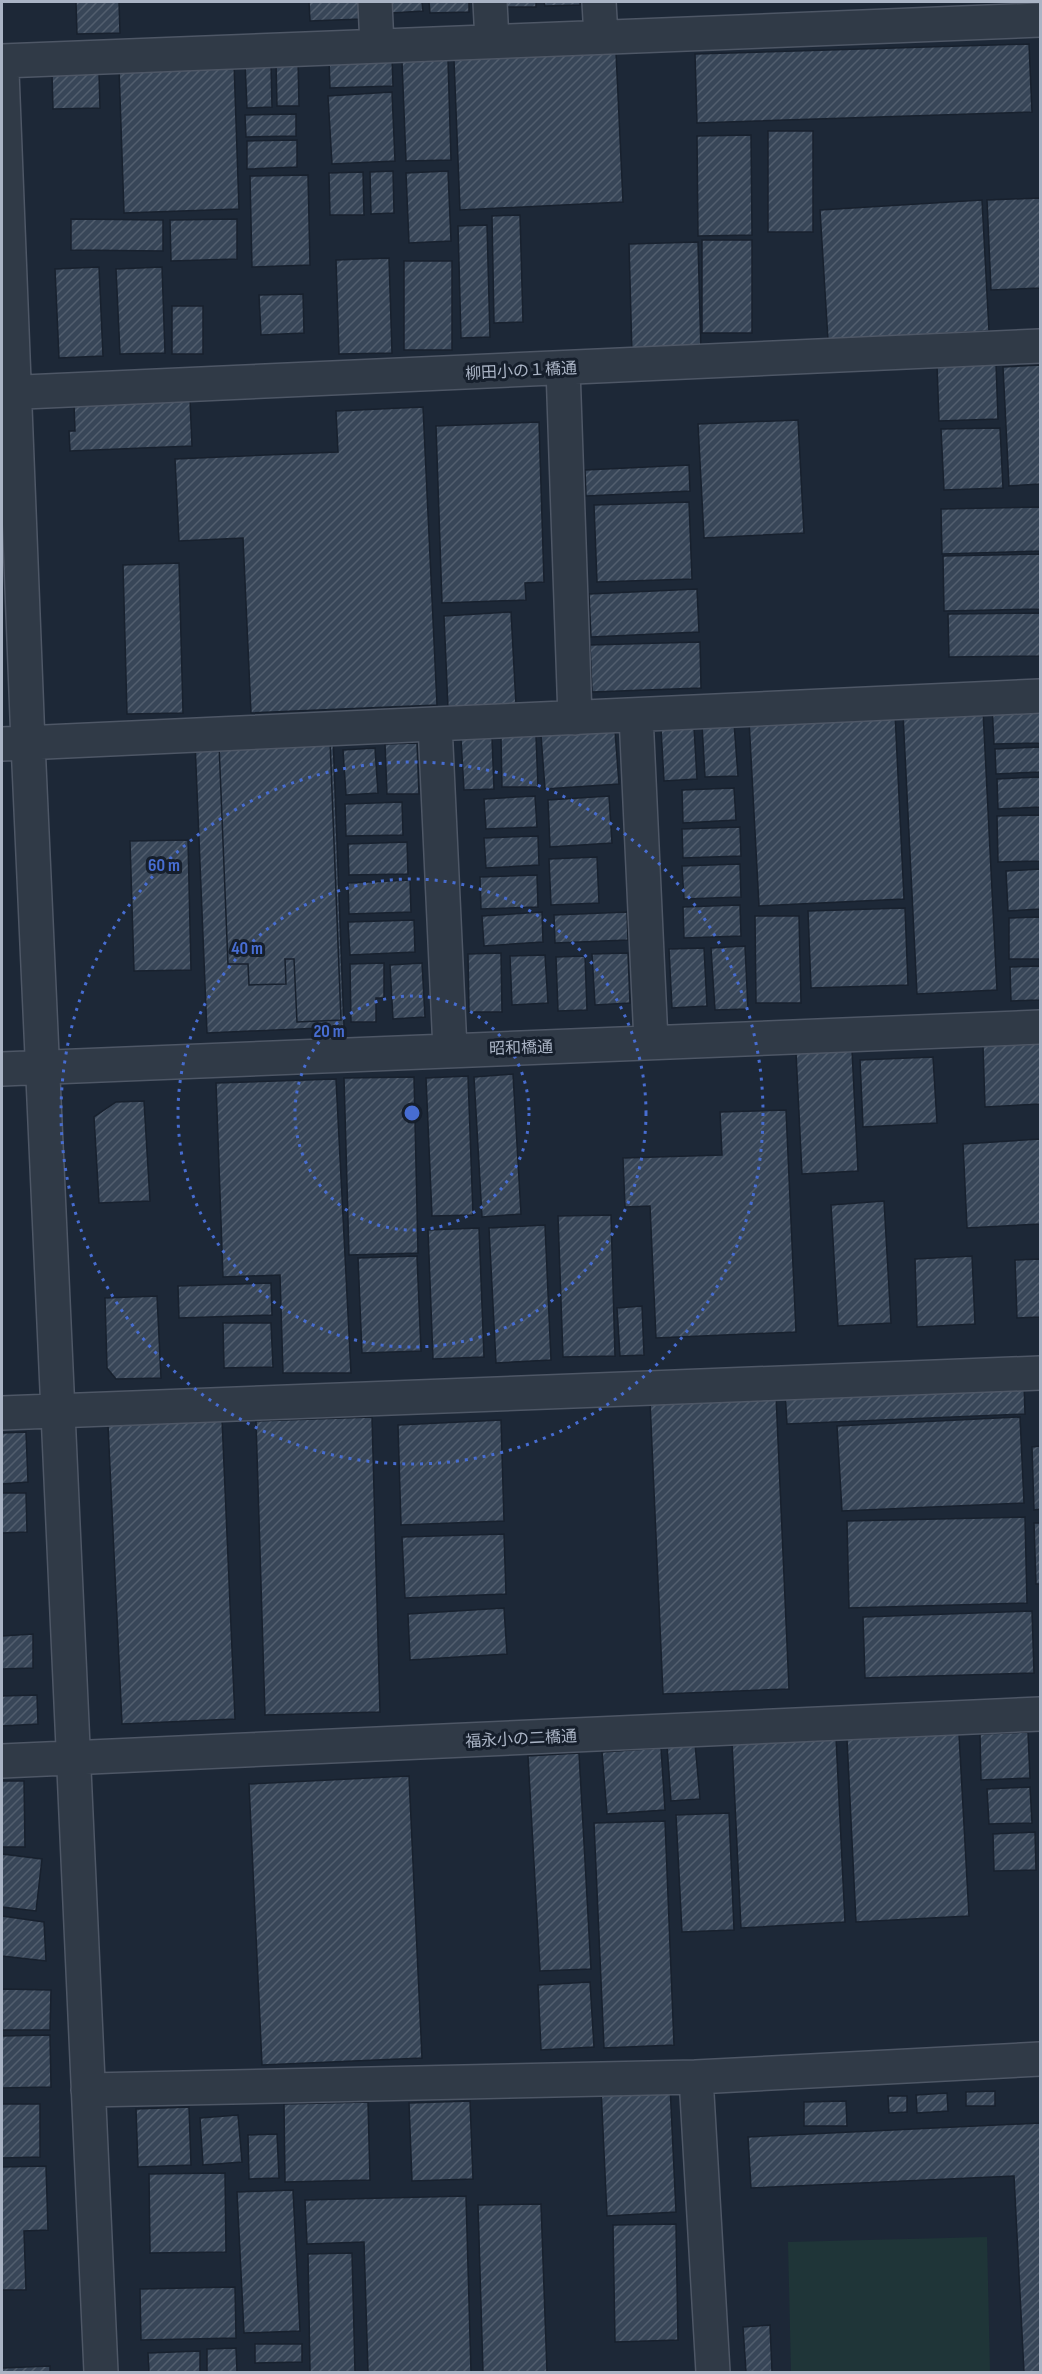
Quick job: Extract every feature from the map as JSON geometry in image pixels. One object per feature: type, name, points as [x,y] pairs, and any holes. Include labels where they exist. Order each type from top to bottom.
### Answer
[{"type":"street","points":[[375,2],[377,46]]},
{"type":"street","points":[[490,2],[492,41]]},
{"type":"street","points":[[599,2],[601,37]]},
{"type":"street","points":[[2,62],[1041,20]]},
{"type":"street","points":[[2,72],[15,743],[42,1066],[101,2373]]},
{"type":"street","name":"柳田小の１橋通","points":[[8,393],[1041,346]]},
{"type":"street","points":[[563,368],[574,718]]},
{"type":"street","points":[[15,743],[1041,696]]},
{"type":"street","points":[[636,714],[651,1042]]},
{"type":"street","points":[[435,724],[450,1050]]},
{"type":"street","name":"昭和橋通","points":[[2,1069],[1041,1028]]},
{"type":"street","points":[[2,1413],[1041,1373]]},
{"type":"street","name":"福永小の二橋通","points":[[2,1761],[1041,1714]]},
{"type":"street","points":[[88,2090],[696,2077],[1041,2060]]},
{"type":"street","points":[[696,2077],[713,2373]]},
{"type":"green space","points":[[987,2237],[990,2372],[791,2372],[788,2242]]},
{"type":"building","points":[[76,2],[119,2],[120,33],[77,34]]},
{"type":"building","points":[[309,2],[361,2],[362,19],[310,21]]},
{"type":"building","points":[[392,2],[422,2],[423,11],[392,13]]},
{"type":"building","points":[[429,2],[469,2],[469,12],[430,13]]},
{"type":"building","points":[[506,2],[536,2],[536,7],[506,7]]},
{"type":"building","points":[[544,2],[580,2],[580,5],[545,6]]},
{"type":"building","points":[[1029,44],[1032,112],[697,123],[695,54]]},
{"type":"building","points":[[616,52],[623,202],[460,210],[454,60]]},
{"type":"building","points":[[392,57],[393,86],[330,88],[329,60]]},
{"type":"building","points":[[298,60],[299,106],[277,106],[276,61]]},
{"type":"building","points":[[448,60],[451,160],[406,161],[402,62]]},
{"type":"building","points":[[234,63],[239,209],[124,213],[119,68]]},
{"type":"building","points":[[245,63],[271,63],[272,107],[247,108]]},
{"type":"building","points":[[99,73],[100,108],[53,109],[52,74]]},
{"type":"building","points":[[392,92],[395,161],[332,164],[328,96]]},
{"type":"building","points":[[296,114],[296,136],[246,137],[245,115]]},
{"type":"building","points":[[768,131],[813,131],[813,232],[768,232]]},
{"type":"building","points":[[751,135],[752,235],[698,236],[697,136]]},
{"type":"building","points":[[297,140],[297,167],[247,169],[247,141]]},
{"type":"building","points":[[393,171],[394,213],[371,214],[370,172]]},
{"type":"building","points":[[448,171],[451,241],[409,243],[406,173]]},
{"type":"building","points":[[363,172],[364,215],[330,215],[329,173]]},
{"type":"building","points":[[308,175],[310,265],[252,267],[250,176]]},
{"type":"building","points":[[1040,198],[1040,288],[991,290],[987,200]]},
{"type":"building","points":[[982,200],[989,331],[828,340],[820,210]]},
{"type":"building","points":[[520,215],[523,322],[494,323],[492,216]]},
{"type":"building","points":[[71,219],[163,220],[163,251],[71,250]]},
{"type":"building","points":[[237,219],[237,259],[171,261],[170,220]]},
{"type":"building","points":[[487,225],[490,337],[461,338],[458,226]]},
{"type":"building","points":[[702,240],[752,240],[752,333],[702,333]]},
{"type":"building","points":[[698,242],[701,353],[632,355],[629,244]]},
{"type":"building","points":[[389,258],[392,353],[339,354],[336,260]]},
{"type":"building","points":[[404,261],[452,261],[452,350],[404,350]]},
{"type":"building","points":[[99,267],[103,356],[59,358],[55,269]]},
{"type":"building","points":[[162,267],[165,353],[120,354],[116,269]]},
{"type":"building","points":[[303,294],[304,333],[261,335],[259,295]]},
{"type":"building","points":[[172,306],[203,306],[203,354],[172,354]]},
{"type":"building","points":[[996,363],[998,419],[939,421],[937,365]]},
{"type":"building","points":[[1040,365],[1040,484],[1009,486],[1003,367]]},
{"type":"building","points":[[190,400],[192,446],[70,451],[69,431],[75,431],[74,404]]},
{"type":"building","points":[[423,407],[437,705],[251,713],[243,538],[179,541],[175,459],[338,452],[336,411]]},
{"type":"building","points":[[798,420],[804,533],[704,538],[698,424]]},
{"type":"building","points":[[539,422],[544,582],[525,583],[526,600],[442,603],[436,426]]},
{"type":"building","points":[[1000,428],[1003,488],[944,490],[941,429]]},
{"type":"building","points":[[689,465],[690,491],[586,496],[585,470]]},
{"type":"building","points":[[689,502],[692,579],[597,582],[594,505]]},
{"type":"building","points":[[1040,507],[1040,551],[942,554],[941,509]]},
{"type":"building","points":[[1040,554],[1040,609],[944,611],[943,556]]},
{"type":"building","points":[[179,563],[183,713],[127,714],[123,565]]},
{"type":"building","points":[[697,589],[699,632],[591,637],[589,594]]},
{"type":"building","points":[[511,612],[516,705],[448,708],[444,616]]},
{"type":"building","points":[[1040,613],[1040,656],[949,657],[948,614]]},
{"type":"building","points":[[700,642],[701,688],[592,692],[590,645]]},
{"type":"building","points":[[1040,704],[1040,743],[994,744],[992,705]]},
{"type":"building","points":[[983,710],[997,990],[917,994],[903,714]]},
{"type":"building","points":[[895,713],[904,899],[759,906],[749,720]]},
{"type":"building","points":[[734,723],[738,776],[705,777],[702,725]]},
{"type":"building","points":[[694,727],[697,779],[664,781],[661,729]]},
{"type":"building","points":[[615,731],[619,784],[545,789],[541,735]]},
{"type":"building","points":[[536,736],[538,787],[502,787],[501,737]]},
{"type":"building","points":[[333,737],[344,1027],[207,1033],[195,742]]},
{"type":"building","points":[[492,738],[494,789],[464,790],[461,739]]},
{"type":"building","points":[[330,740],[341,1020],[297,1022],[294,959],[285,959],[286,984],[249,985],[248,964],[228,964],[219,744]]},
{"type":"building","points":[[417,743],[419,794],[387,794],[385,744]]},
{"type":"building","points":[[1040,747],[1040,772],[996,774],[995,749]]},
{"type":"building","points":[[375,748],[378,793],[346,795],[343,750]]},
{"type":"building","points":[[1040,777],[1040,807],[998,809],[997,779]]},
{"type":"building","points":[[734,788],[736,820],[683,823],[682,790]]},
{"type":"building","points":[[535,796],[537,827],[486,829],[484,799]]},
{"type":"building","points":[[609,796],[612,843],[550,847],[548,800]]},
{"type":"building","points":[[402,802],[403,835],[346,836],[345,804]]},
{"type":"building","points":[[1040,815],[1040,861],[998,862],[997,816]]},
{"type":"building","points":[[740,827],[741,856],[683,858],[682,829]]},
{"type":"building","points":[[538,836],[539,865],[486,868],[484,838]]},
{"type":"building","points":[[188,840],[191,970],[134,971],[130,841]]},
{"type":"building","points":[[407,842],[408,874],[349,875],[348,844]]},
{"type":"building","points":[[597,857],[599,903],[551,905],[549,859]]},
{"type":"building","points":[[740,864],[741,897],[684,899],[682,866]]},
{"type":"building","points":[[1040,869],[1040,909],[1008,911],[1006,871]]},
{"type":"building","points":[[537,875],[538,907],[481,909],[480,877]]},
{"type":"building","points":[[410,880],[411,912],[349,914],[348,883]]},
{"type":"building","points":[[740,905],[741,936],[684,938],[683,907]]},
{"type":"building","points":[[905,908],[908,985],[811,988],[808,911]]},
{"type":"building","points":[[542,912],[543,942],[484,946],[482,916]]},
{"type":"building","points":[[627,912],[628,940],[555,943],[554,915]]},
{"type":"building","points":[[755,916],[799,916],[801,1003],[756,1003]]},
{"type":"building","points":[[1040,917],[1040,959],[1009,959],[1009,918]]},
{"type":"building","points":[[414,920],[415,952],[350,955],[348,922]]},
{"type":"building","points":[[745,946],[748,1009],[715,1010],[711,948]]},
{"type":"building","points":[[704,948],[707,1006],[672,1008],[669,949]]},
{"type":"building","points":[[501,953],[502,1012],[469,1012],[468,954]]},
{"type":"building","points":[[628,953],[630,1003],[595,1005],[592,954]]},
{"type":"building","points":[[545,955],[548,1003],[512,1005],[510,956]]},
{"type":"building","points":[[585,956],[587,1010],[558,1011],[556,957]]},
{"type":"building","points":[[384,963],[384,998],[376,998],[376,1022],[351,1022],[350,964]]},
{"type":"building","points":[[422,963],[425,1017],[393,1019],[390,965]]},
{"type":"building","points":[[1040,966],[1040,1000],[1011,1001],[1010,967]]},
{"type":"building","points":[[1040,1044],[1040,1104],[985,1107],[983,1046]]},
{"type":"building","points":[[852,1050],[858,1171],[802,1174],[796,1053]]},
{"type":"building","points":[[933,1057],[937,1123],[863,1127],[860,1060]]},
{"type":"building","points":[[513,1074],[521,1214],[482,1217],[474,1077]]},
{"type":"building","points":[[468,1076],[473,1215],[432,1216],[426,1078]]},
{"type":"building","points":[[414,1077],[418,1253],[349,1255],[344,1078]]},
{"type":"building","points":[[336,1079],[351,1373],[283,1373],[280,1275],[223,1277],[216,1083]]},
{"type":"building","points":[[144,1101],[150,1201],[99,1203],[94,1117],[116,1102]]},
{"type":"building","points":[[786,1110],[796,1332],[656,1338],[650,1206],[625,1207],[623,1158],[722,1155],[720,1112]]},
{"type":"building","points":[[1040,1139],[1040,1224],[967,1228],[963,1144]]},
{"type":"building","points":[[884,1201],[891,1323],[838,1326],[831,1205]]},
{"type":"building","points":[[611,1215],[615,1356],[563,1357],[558,1216]]},
{"type":"building","points":[[545,1225],[551,1360],[496,1363],[489,1228]]},
{"type":"building","points":[[479,1228],[484,1357],[433,1359],[428,1230]]},
{"type":"building","points":[[417,1256],[421,1351],[362,1353],[358,1258]]},
{"type":"building","points":[[972,1256],[975,1324],[917,1327],[915,1259]]},
{"type":"building","points":[[1040,1259],[1040,1317],[1017,1318],[1015,1260]]},
{"type":"building","points":[[271,1283],[272,1315],[179,1318],[178,1286]]},
{"type":"building","points":[[157,1296],[161,1378],[116,1379],[107,1368],[105,1298]]},
{"type":"building","points":[[642,1306],[644,1355],[620,1356],[617,1308]]},
{"type":"building","points":[[223,1323],[271,1323],[273,1367],[224,1368]]},
{"type":"building","points":[[1024,1382],[1025,1414],[787,1424],[785,1392]]},
{"type":"building","points":[[776,1395],[789,1689],[663,1694],[650,1401]]},
{"type":"building","points":[[372,1417],[380,1712],[265,1715],[256,1421]]},
{"type":"building","points":[[1020,1417],[1024,1503],[842,1511],[837,1426]]},
{"type":"building","points":[[222,1419],[235,1719],[122,1724],[108,1425]]},
{"type":"building","points":[[501,1420],[504,1521],[401,1525],[398,1425]]},
{"type":"building","points":[[26,1432],[28,1482],[2,1484],[2,1433]]},
{"type":"building","points":[[1040,1446],[1040,1509],[1034,1510],[1032,1447]]},
{"type":"building","points":[[2,1493],[26,1493],[27,1532],[2,1533]]},
{"type":"building","points":[[1025,1517],[1027,1603],[849,1608],[847,1521]]},
{"type":"building","points":[[1034,1523],[1040,1523],[1040,1584],[1036,1584]]},
{"type":"building","points":[[504,1534],[506,1594],[405,1598],[402,1537]]},
{"type":"building","points":[[504,1608],[507,1654],[410,1660],[408,1614]]},
{"type":"building","points":[[1032,1611],[1034,1673],[865,1678],[863,1617]]},
{"type":"building","points":[[33,1634],[33,1668],[2,1669],[2,1636]]},
{"type":"building","points":[[37,1695],[38,1724],[2,1726],[2,1696]]},
{"type":"building","points":[[1028,1732],[1030,1778],[981,1780],[980,1734]]},
{"type":"building","points":[[959,1734],[969,1916],[856,1922],[847,1739]]},
{"type":"building","points":[[836,1737],[845,1922],[741,1928],[732,1742]]},
{"type":"building","points":[[695,1743],[700,1799],[671,1801],[667,1746]]},
{"type":"building","points":[[661,1748],[665,1810],[607,1814],[602,1752]]},
{"type":"building","points":[[579,1753],[591,1969],[540,1971],[528,1756]]},
{"type":"building","points":[[409,1776],[422,2058],[262,2065],[249,1784]]},
{"type":"building","points":[[2,1781],[24,1781],[25,1847],[2,1847]]},
{"type":"building","points":[[1030,1787],[1032,1823],[989,1824],[987,1789]]},
{"type":"building","points":[[729,1813],[734,1930],[682,1932],[676,1815]]},
{"type":"building","points":[[665,1821],[674,2045],[604,2048],[594,1823]]},
{"type":"building","points":[[1035,1832],[1036,1870],[994,1871],[993,1834]]},
{"type":"building","points":[[2,1854],[42,1859],[36,1911],[2,1907]]},
{"type":"building","points":[[2,1916],[44,1922],[46,1961],[2,1956]]},
{"type":"building","points":[[590,1982],[594,2047],[541,2050],[538,1985]]},
{"type":"building","points":[[2,1989],[51,1990],[50,2030],[2,2030]]},
{"type":"building","points":[[50,2035],[51,2087],[2,2088],[2,2036]]},
{"type":"building","points":[[670,2085],[676,2212],[607,2216],[601,2088]]},
{"type":"building","points":[[995,2091],[995,2106],[966,2106],[966,2092]]},
{"type":"building","points":[[947,2093],[948,2111],[917,2113],[916,2095]]},
{"type":"building","points":[[888,2096],[907,2096],[907,2112],[889,2113]]},
{"type":"building","points":[[470,2101],[473,2179],[412,2181],[409,2103]]},
{"type":"building","points":[[846,2101],[847,2126],[804,2126],[804,2102]]},
{"type":"building","points":[[368,2102],[370,2180],[285,2182],[284,2104]]},
{"type":"building","points":[[2,2104],[40,2104],[40,2157],[2,2158]]},
{"type":"building","points":[[189,2107],[191,2165],[138,2167],[136,2109]]},
{"type":"building","points":[[238,2115],[242,2162],[203,2165],[200,2118]]},
{"type":"building","points":[[1040,2123],[1040,2372],[1024,2372],[1014,2176],[751,2188],[748,2137]]},
{"type":"building","points":[[277,2134],[279,2178],[249,2179],[248,2135]]},
{"type":"building","points":[[46,2166],[48,2230],[24,2231],[26,2290],[2,2290],[2,2167]]},
{"type":"building","points":[[225,2173],[226,2252],[150,2253],[149,2174]]},
{"type":"building","points":[[293,2190],[300,2331],[244,2333],[237,2192]]},
{"type":"building","points":[[466,2196],[471,2372],[368,2372],[364,2242],[307,2244],[305,2200]]},
{"type":"building","points":[[541,2204],[547,2372],[483,2372],[478,2205]]},
{"type":"building","points":[[676,2224],[678,2340],[615,2342],[613,2225]]},
{"type":"building","points":[[352,2253],[355,2372],[310,2372],[308,2254]]},
{"type":"building","points":[[235,2287],[236,2338],[141,2340],[140,2289]]},
{"type":"building","points":[[770,2325],[772,2372],[746,2372],[743,2327]]},
{"type":"building","points":[[255,2344],[302,2344],[302,2362],[255,2363]]},
{"type":"building","points":[[236,2348],[237,2372],[207,2372],[207,2349]]},
{"type":"building","points":[[200,2351],[200,2372],[149,2372],[148,2353]]},
{"type":"building","points":[[50,2366],[50,2372],[2,2372],[2,2368]]}]
